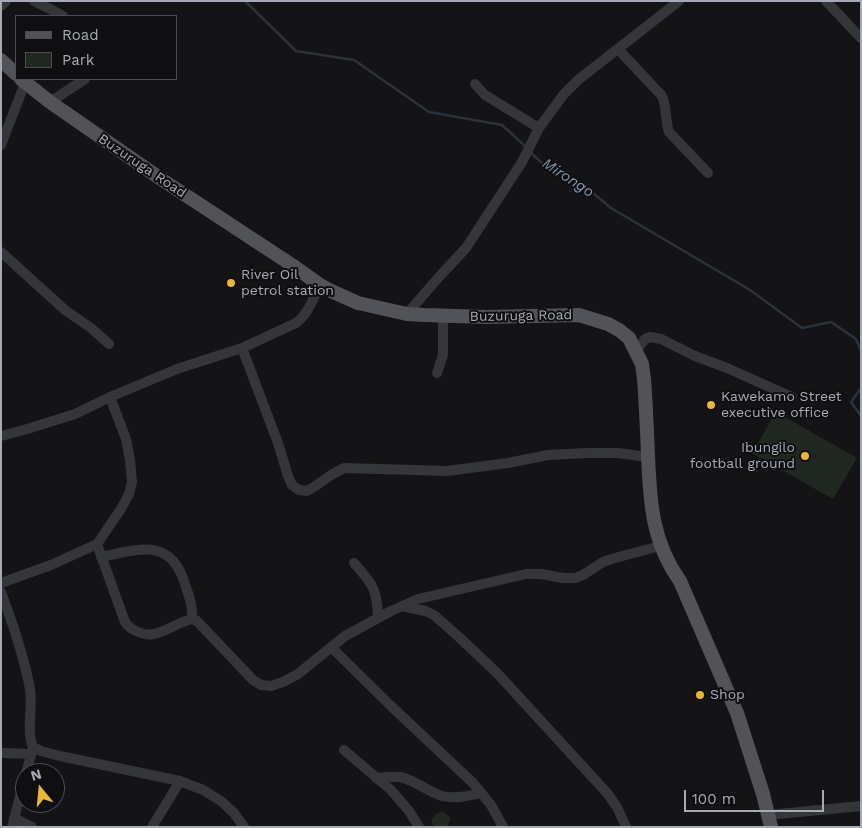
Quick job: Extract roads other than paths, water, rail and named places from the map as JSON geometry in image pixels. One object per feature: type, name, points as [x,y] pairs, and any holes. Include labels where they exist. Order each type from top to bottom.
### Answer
[{"type":"main road","name":"Buzuruga Road","points":[[1,60],[15,73]]},
{"type":"main road","name":"Buzuruga Road","points":[[23,80],[50,102],[161,179],[320,285],[358,303],[407,314],[443,316],[578,315],[608,324],[629,338],[642,364],[649,482],[653,519],[660,546],[680,581],[737,713],[763,794],[769,821]]},
{"type":"street","points":[[1,6],[6,1]]},
{"type":"street","points":[[34,1],[61,15]]},
{"type":"street","points":[[407,314],[466,248],[522,162],[539,128],[564,94],[578,80],[679,1]]},
{"type":"street","points":[[826,1],[861,38]]},
{"type":"street","points":[[618,49],[662,96],[669,132],[708,173]]},
{"type":"street","points":[[1,145],[20,80]]},
{"type":"street","points":[[50,102],[83,80]]},
{"type":"street","points":[[475,84],[485,95],[539,128]]},
{"type":"street","points":[[1,252],[65,310],[91,328],[109,344]]},
{"type":"street","points":[[1,436],[75,414],[110,397],[177,370],[242,348],[296,323],[306,312],[320,285]]},
{"type":"street","points":[[437,373],[443,355],[443,316]]},
{"type":"street","points":[[636,351],[645,339],[655,337],[792,397]]},
{"type":"street","points":[[242,348],[278,443],[288,476],[292,485],[299,490],[311,489],[344,468],[447,471],[548,455],[618,453],[648,457]]},
{"type":"street","points":[[1,583],[51,565],[97,544],[121,509],[129,494],[132,482],[130,460],[126,439],[110,397]]},
{"type":"street","points":[[97,544],[128,627],[152,634],[192,619],[197,621],[252,680],[261,685],[271,686],[298,674],[345,636],[418,599],[526,574],[575,578],[584,576],[603,562],[660,546]]},
{"type":"street","points":[[102,556],[140,549],[152,549],[166,554],[176,564],[182,574],[191,604],[192,619]]},
{"type":"street","points":[[354,563],[374,588],[378,618]]},
{"type":"street","points":[[1,592],[23,657],[30,692],[30,741],[32,750],[29,763]]},
{"type":"street","points":[[402,606],[434,615],[497,673],[607,793],[626,827]]},
{"type":"street","points":[[331,647],[460,770],[491,806],[503,827]]},
{"type":"street","points":[[344,750],[390,790],[419,827]]},
{"type":"street","points":[[1,753],[42,751],[180,780],[203,790],[221,801],[234,813],[244,827]]},
{"type":"street","points":[[376,778],[400,777],[447,797],[481,793]]},
{"type":"street","points":[[152,827],[180,780]]},
{"type":"street","points":[[769,821],[861,806]]},
{"type":"street","points":[[13,822],[32,827]]},
{"type":"waterway","name":"Mirongo","points":[[245,1],[296,51],[354,60],[429,112],[502,125],[526,147]]},
{"type":"waterway","name":"Mirongo","points":[[529,151],[543,164],[580,182],[611,208],[750,290],[802,328],[831,322],[856,339],[861,351]]},
{"type":"waterway","name":"Mirongo","points":[[861,388],[851,402],[861,416]]},
{"type":"place","name":"River Oil petrol station","points":[[231,283]]},
{"type":"place","name":"Kawekamo Street executive office","points":[[711,405]]},
{"type":"place","name":"Ibungilo football ground","points":[[805,456]]},
{"type":"place","name":"Shop","points":[[700,695]]}]
